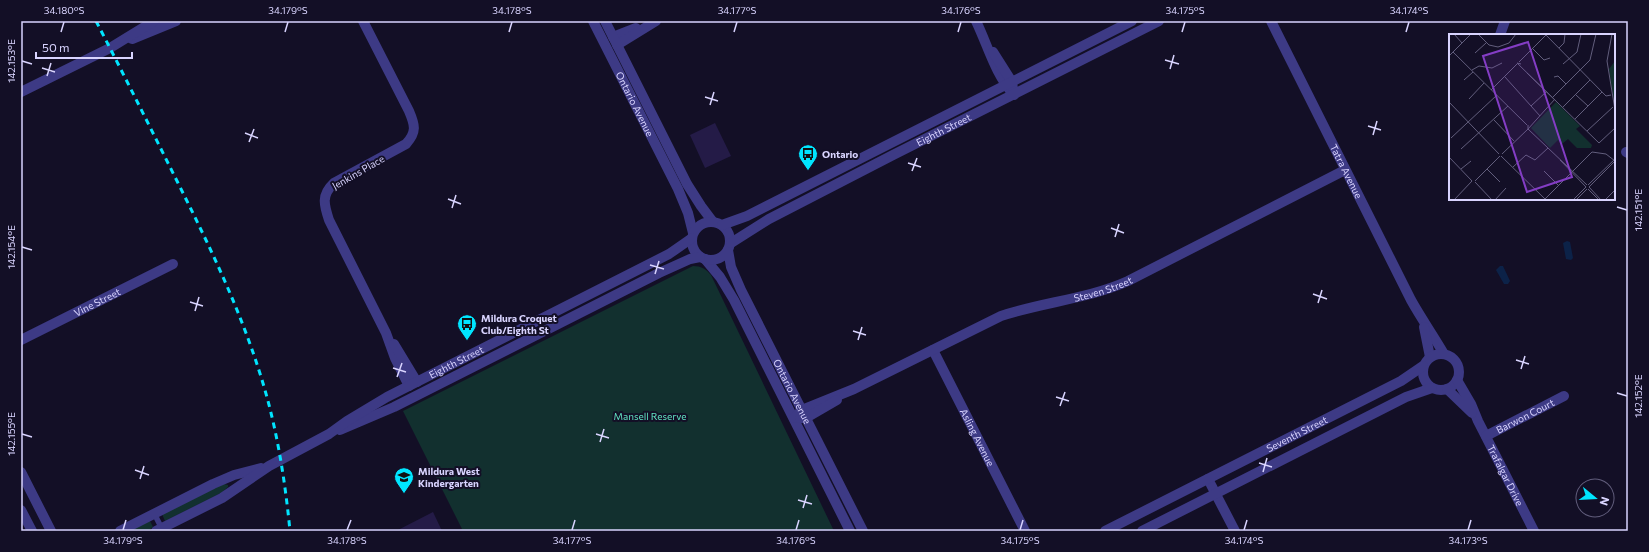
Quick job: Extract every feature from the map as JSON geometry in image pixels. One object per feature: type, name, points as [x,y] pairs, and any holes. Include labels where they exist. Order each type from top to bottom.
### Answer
[{"type":"street","points":[[110,48],[154,21]]},
{"type":"street","points":[[21,92],[110,48],[176,21]]},
{"type":"street","name":"Jenkins Place","points":[[363,21],[410,111],[414,120],[414,129],[412,137],[406,144],[334,184],[327,190],[324,200],[329,220],[386,333],[395,358],[413,384]]},
{"type":"street","name":"Ontario Avenue","points":[[593,21],[678,189],[688,212],[693,236]]},
{"type":"street","name":"Ontario Avenue","points":[[605,21],[687,184],[701,206],[718,223]]},
{"type":"street","points":[[615,41],[652,21]]},
{"type":"street","points":[[615,41],[656,21]]},
{"type":"street","points":[[976,21],[987,44],[995,68],[1009,84],[1014,96]]},
{"type":"street","name":"Eighth Street","points":[[718,223],[747,216],[1132,21]]},
{"type":"street","name":"Eighth Street","points":[[730,247],[769,219],[893,155],[1014,96],[1159,21]]},
{"type":"street","name":"Tatra Avenue","points":[[1271,21],[1422,321],[1428,342],[1430,357]]},
{"type":"street","points":[[1500,34],[1505,21]]},
{"type":"street","name":"Steven Street","points":[[804,414],[1001,316],[1023,309],[1098,293],[1111,288],[1345,170]]},
{"type":"street","points":[[718,223],[729,233],[730,247],[721,258],[716,260],[702,258],[693,249],[693,236],[702,224],[718,223]]},
{"type":"street","name":"Eighth Street","points":[[160,530],[222,498],[269,466],[329,434],[354,417],[413,384],[669,254],[693,236]]},
{"type":"street","name":"Ontario Avenue","points":[[730,247],[731,267],[741,290],[863,531]]},
{"type":"street","name":"Ontario Avenue","points":[[702,258],[720,277],[734,300],[850,531]]},
{"type":"street","name":"Eighth Street","points":[[329,434],[350,427],[394,407],[658,273],[690,259],[702,258]]},
{"type":"street","name":"Vine Street","points":[[21,340],[173,264]]},
{"type":"street","name":"Tatra Avenue","points":[[1422,321],[1432,333],[1444,354]]},
{"type":"street","name":"Asling Avenue","points":[[933,350],[1023,529]]},
{"type":"street","points":[[1444,354],[1456,361],[1459,370],[1457,380],[1451,387],[1437,390],[1432,388],[1424,381],[1422,371],[1423,366],[1430,357],[1444,354]]},
{"type":"street","name":"Seventh Street","points":[[1105,531],[1401,381],[1423,366]]},
{"type":"street","name":"Trafalgar Drive","points":[[1457,380],[1471,404],[1477,419],[1534,531]]},
{"type":"street","name":"Seventh Street","points":[[1142,531],[1406,397],[1432,388]]},
{"type":"street","name":"Trafalgar Drive","points":[[1447,389],[1477,419]]},
{"type":"street","name":"Barwon Court","points":[[1486,436],[1564,396]]},
{"type":"street","points":[[794,418],[804,414]]},
{"type":"street","name":"Eighth Street","points":[[120,531],[226,478],[269,466]]},
{"type":"street","points":[[21,472],[51,531]]},
{"type":"street","points":[[1208,479],[1235,531]]},
{"type":"street","points":[[21,510],[32,531]]},
{"type":"lane","points":[[154,513],[160,530]]},
{"type":"green space","name":"Mansell Reserve","points":[[693,266],[703,268],[711,275],[834,531],[458,531],[462,529],[403,411]]},
{"type":"green space","points":[[224,484],[228,485],[228,487],[221,493],[165,521],[162,514],[210,489]]},
{"type":"green space","points":[[150,521],[153,527],[148,531],[128,531]]},
{"type":"water","points":[[1567,241],[1570,242],[1573,258],[1571,260],[1566,259],[1563,243]]},
{"type":"water","points":[[1500,266],[1503,266],[1510,281],[1508,284],[1504,284],[1496,270]]},
{"type":"building","points":[[715,123],[731,156],[705,168],[690,135]]},
{"type":"building","points":[[433,512],[442,531],[396,531]]},
{"type":"railway","points":[[96,21],[202,231],[245,329],[262,380],[272,417],[283,474],[290,531]]},
{"type":"place","name":"Ontario","points":[[808,171]]},
{"type":"place","name":"Mildura Croquet Club/Eighth St","points":[[467,341]]},
{"type":"place","name":"Mildura West Kindergarten","points":[[404,494]]}]
